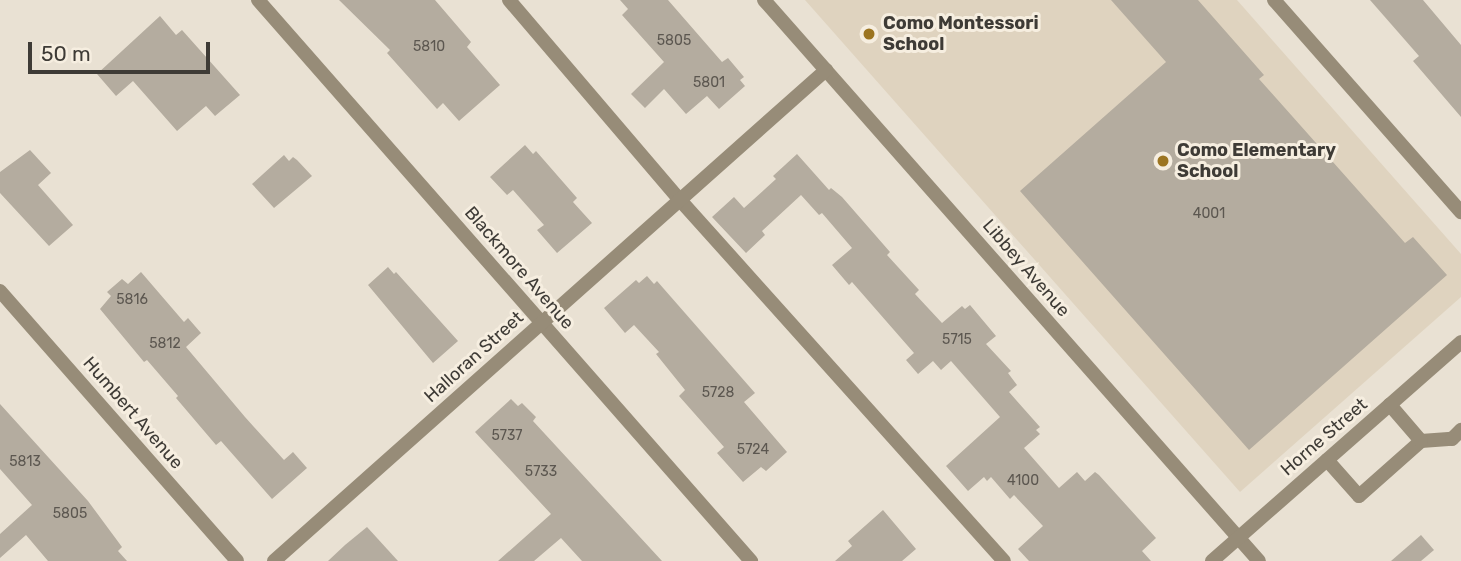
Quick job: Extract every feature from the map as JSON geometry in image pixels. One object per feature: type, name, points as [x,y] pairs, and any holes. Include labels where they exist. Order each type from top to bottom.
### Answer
[{"type":"street","name":"Blackmore Avenue","points":[[258,0],[751,561]]},
{"type":"street","points":[[509,0],[680,200],[1004,561]]},
{"type":"street","name":"Libbey Avenue","points":[[764,0],[1259,561]]},
{"type":"street","points":[[1274,0],[1461,212]]},
{"type":"street","name":"Halloran Street","points":[[274,561],[826,71]]},
{"type":"street","name":"Humbert Avenue","points":[[0,291],[237,561]]},
{"type":"street","name":"Horne Street","points":[[1212,561],[1461,342]]},
{"type":"street","points":[[1390,405],[1421,441]]},
{"type":"street","points":[[1327,460],[1359,496],[1421,441],[1452,439],[1461,430]]},
{"type":"shaded area","name":"Como Elementary School","points":[[805,0],[1237,0],[1461,254],[1461,297],[1240,492]]},
{"type":"building","points":[[339,0],[435,0],[471,42],[467,47],[500,85],[459,121],[443,103],[437,109],[387,53],[390,50]]},
{"type":"building","points":[[620,0],[668,0],[722,62],[728,58],[744,77],[740,80],[745,86],[719,109],[707,96],[686,114],[664,89],[645,108],[631,94],[664,62],[622,15],[628,9]]},
{"type":"building","points":[[1111,0],[1198,0],[1264,75],[1259,79],[1405,243],[1413,237],[1447,275],[1249,450],[1020,191],[1166,62]]},
{"type":"building","points":[[1370,0],[1423,0],[1461,45],[1461,117],[1413,61],[1419,56]]},
{"type":"building","points":[[160,16],[176,35],[182,30],[240,95],[215,116],[206,106],[177,131],[133,81],[116,96],[97,74]]},
{"type":"building","points":[[525,145],[533,154],[536,151],[577,198],[573,202],[592,223],[557,253],[537,230],[544,225],[513,190],[507,195],[490,177]]},
{"type":"building","points":[[30,150],[51,173],[38,185],[73,225],[49,246],[0,193],[0,172]]},
{"type":"building","points":[[797,154],[829,190],[831,188],[842,197],[890,252],[887,255],[919,290],[915,294],[942,323],[962,306],[965,309],[970,305],[996,336],[986,344],[1011,371],[1008,373],[1017,385],[1009,392],[1040,427],[1036,430],[1040,434],[1024,448],[1059,488],[1077,472],[1085,481],[1095,472],[1099,475],[1156,538],[1142,551],[1151,561],[1029,561],[1018,549],[1043,526],[1014,495],[1010,499],[991,477],[987,481],[984,477],[968,491],[946,466],[1000,417],[951,361],[941,370],[933,361],[918,374],[906,360],[914,353],[852,282],[849,285],[832,265],[852,248],[822,213],[819,215],[801,195],[762,231],[765,235],[746,253],[712,217],[734,197],[744,208],[776,179],[773,176]]},
{"type":"building","points":[[284,155],[289,161],[293,157],[297,160],[312,176],[274,208],[252,184]]},
{"type":"building","points":[[388,267],[394,274],[396,272],[458,341],[433,363],[368,285]]},
{"type":"building","points":[[141,272],[184,322],[188,318],[201,333],[186,347],[245,417],[284,460],[293,452],[307,468],[272,499],[221,441],[216,445],[176,398],[178,396],[147,360],[144,362],[100,309],[111,296],[107,292],[122,279],[128,284]]},
{"type":"building","points":[[647,276],[654,284],[657,281],[755,393],[744,402],[787,452],[766,471],[761,467],[743,482],[717,453],[724,447],[679,396],[685,390],[656,354],[659,352],[634,325],[625,333],[604,308],[636,280],[639,283]]},
{"type":"building","points":[[511,399],[518,406],[522,403],[536,417],[533,421],[662,561],[582,561],[561,538],[534,561],[498,561],[551,514],[475,432]]},
{"type":"building","points":[[0,404],[88,501],[122,547],[118,551],[127,561],[48,561],[26,535],[0,558],[0,534],[32,505],[0,469]]},
{"type":"building","points":[[883,510],[916,549],[902,561],[835,561],[852,546],[848,541]]},
{"type":"building","points":[[367,527],[398,561],[328,561],[345,545]]},
{"type":"building","points":[[1421,535],[1434,550],[1421,561],[1391,561]]},
{"type":"place","name":"Como Montessori School","points":[[869,34]]},
{"type":"place","name":"Como Elementary School","points":[[1163,161]]}]
